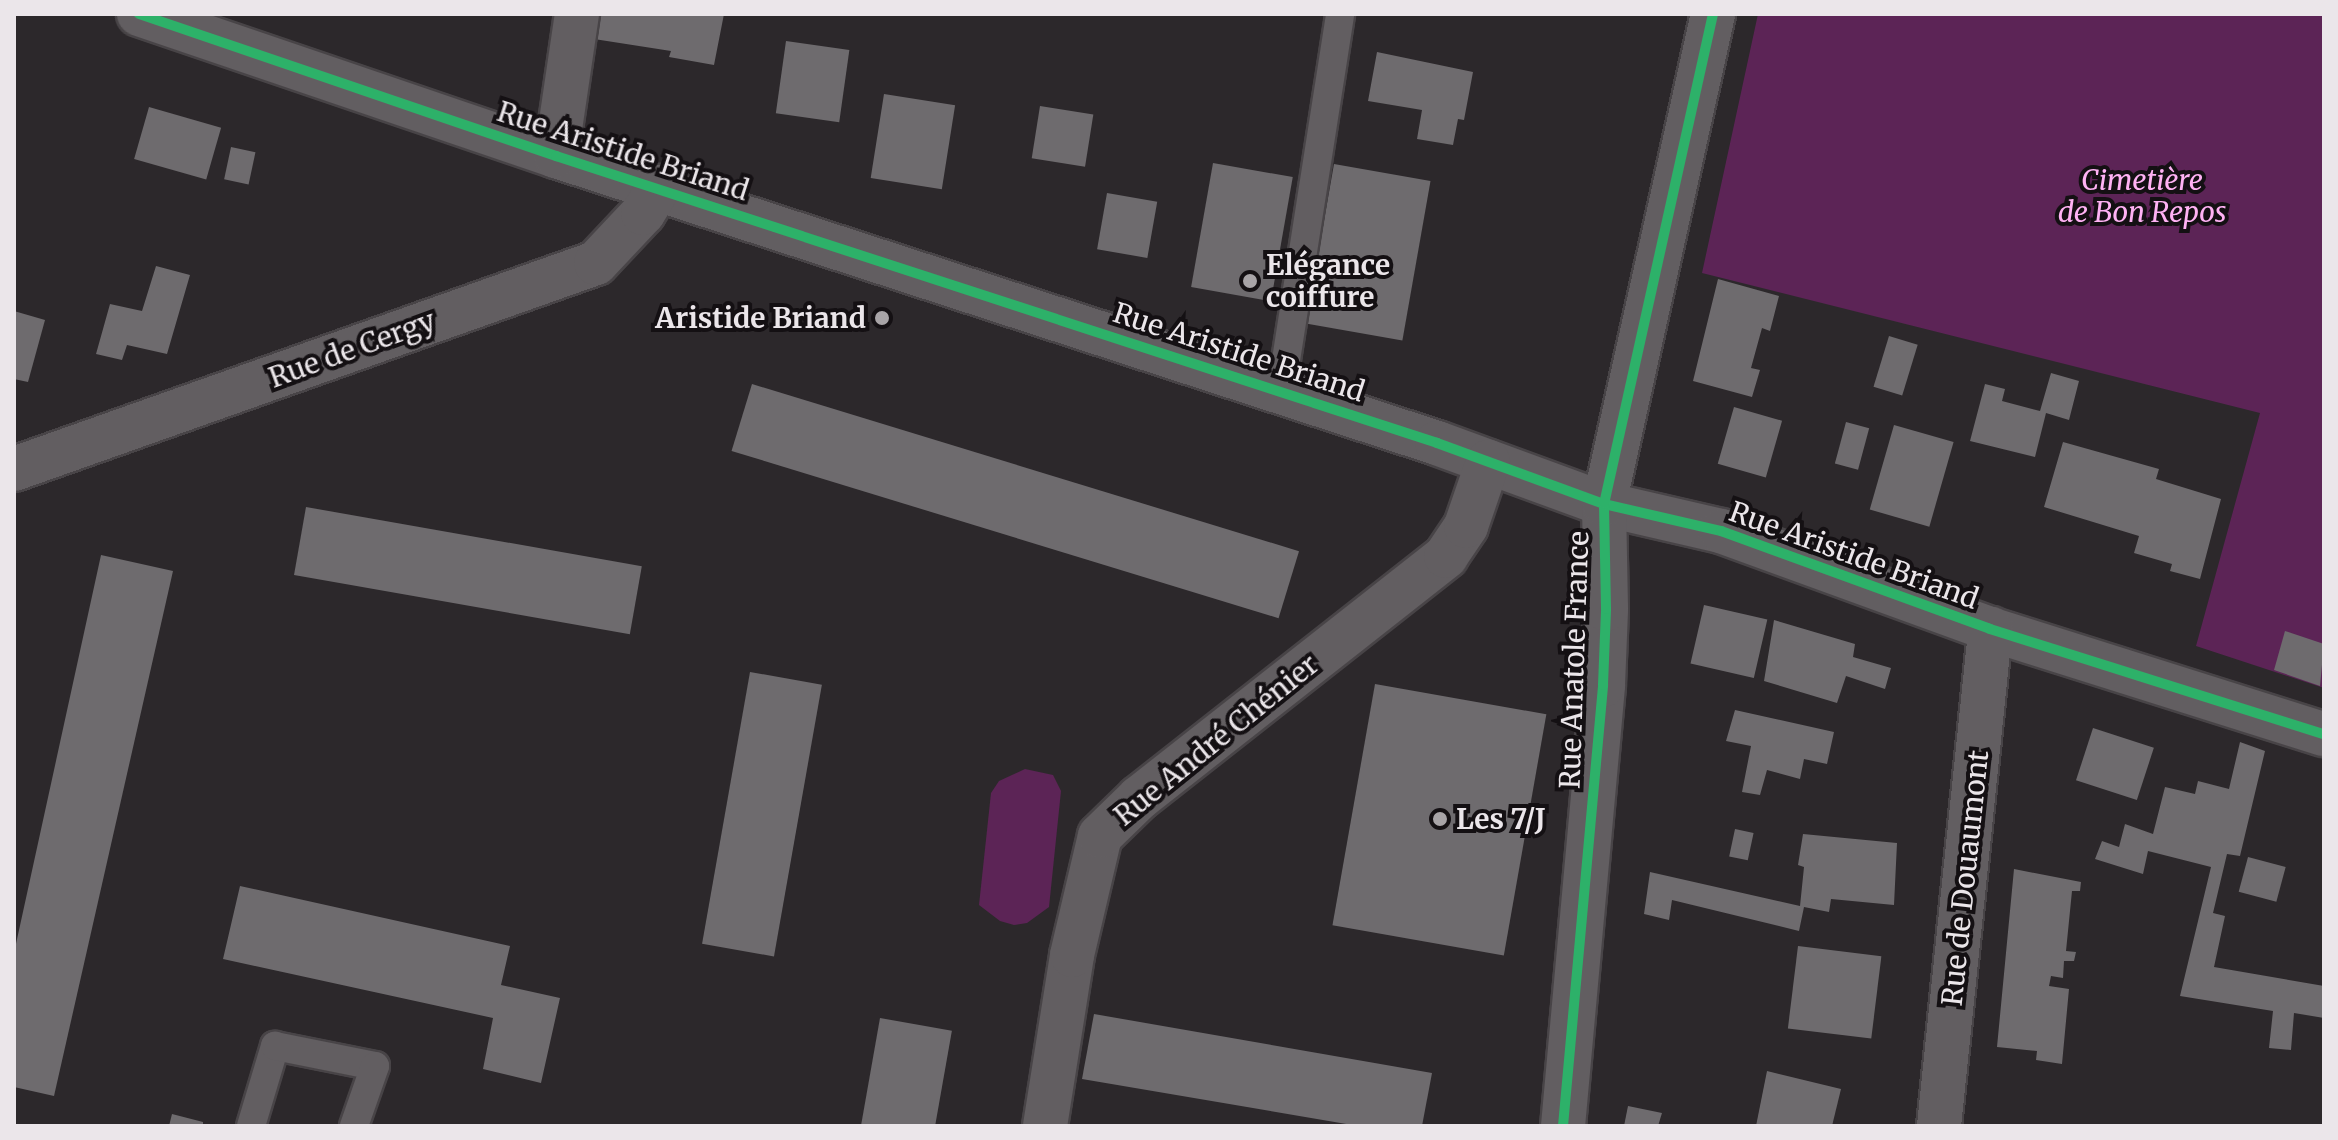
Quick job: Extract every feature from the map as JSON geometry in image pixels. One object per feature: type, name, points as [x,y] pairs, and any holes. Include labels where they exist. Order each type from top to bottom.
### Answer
[{"type":"street","name":"Rue Aristide Briand","points":[[139,14],[556,156],[659,187],[1281,392],[1604,504],[1721,531],[1990,629],[2324,734]]},
{"type":"street","points":[[556,156],[577,14]]},
{"type":"street","name":"Rue Anatole France","points":[[1563,1126],[1603,685],[1606,609],[1604,504],[1713,14]]},
{"type":"street","name":"Rue de Cergy","points":[[14,469],[596,263],[643,213],[659,187]]},
{"type":"street","name":"Rue André Chénier","points":[[1045,1126],[1072,955],[1100,836],[1139,798],[1446,556],[1466,526],[1488,462]]},
{"type":"street","name":"Rue de Douaumont","points":[[1939,1126],[1990,629]]},
{"type":"lane","points":[[1281,392],[1340,14]]},
{"type":"lane","points":[[251,1126],[275,1046],[375,1066],[354,1126]]},
{"type":"green space","name":"Cimetière de Bon Repos","points":[[1758,14],[2324,14],[2324,688],[2196,646],[2260,413],[1702,273]]},
{"type":"green space","points":[[1025,769],[1053,775],[1061,791],[1049,907],[1027,923],[1014,925],[1000,921],[979,905],[991,793],[999,781]]},
{"type":"building","points":[[598,14],[724,14],[714,65],[669,57],[671,51],[594,39]]},
{"type":"building","points":[[786,41],[849,50],[839,122],[776,113]]},
{"type":"building","points":[[1377,52],[1473,72],[1464,120],[1458,119],[1453,145],[1417,139],[1422,110],[1368,101]]},
{"type":"building","points":[[884,94],[955,105],[942,189],[871,178]]},
{"type":"building","points":[[1040,106],[1093,114],[1085,167],[1032,158]]},
{"type":"building","points":[[149,107],[221,128],[206,180],[134,159]]},
{"type":"building","points":[[231,147],[255,152],[249,184],[224,179]]},
{"type":"building","points":[[1213,163],[1293,177],[1271,301],[1191,287]]},
{"type":"building","points":[[1334,164],[1431,181],[1402,341],[1306,324]]},
{"type":"building","points":[[1107,193],[1157,202],[1147,258],[1097,249]]},
{"type":"building","points":[[156,266],[190,275],[167,354],[127,345],[122,360],[96,354],[110,304],[142,311]]},
{"type":"building","points":[[1718,279],[1779,296],[1770,331],[1762,328],[1751,368],[1760,370],[1752,397],[1693,381]]},
{"type":"building","points":[[14,311],[45,320],[28,382],[14,379]]},
{"type":"building","points":[[1889,336],[1918,345],[1902,395],[1874,387]]},
{"type":"building","points":[[2051,373],[2079,381],[2069,420],[2046,413],[2035,457],[1970,441],[1985,384],[2005,389],[2002,401],[2040,411]]},
{"type":"building","points":[[752,384],[1299,551],[1279,618],[732,451]]},
{"type":"building","points":[[1734,407],[1782,421],[1766,477],[1718,464]]},
{"type":"building","points":[[1846,422],[1869,428],[1858,470],[1835,464]]},
{"type":"building","points":[[1894,425],[1954,442],[1929,527],[1870,510]]},
{"type":"building","points":[[2063,442],[2159,469],[2156,479],[2221,499],[2200,579],[2170,571],[2172,564],[2134,553],[2139,536],[2044,507]]},
{"type":"building","points":[[306,507],[642,566],[630,634],[294,575]]},
{"type":"building","points":[[101,555],[173,571],[54,1096],[14,1087],[14,953]]},
{"type":"building","points":[[1704,605],[1767,620],[1754,678],[1691,663]]},
{"type":"building","points":[[1774,620],[1855,644],[1853,657],[1891,668],[1885,689],[1846,676],[1837,703],[1764,681]]},
{"type":"building","points":[[2285,631],[2324,644],[2320,686],[2274,670]]},
{"type":"building","points":[[750,672],[822,685],[774,956],[702,944]]},
{"type":"building","name":"Les 7/J","points":[[1375,684],[1546,714],[1504,955],[1332,925]]},
{"type":"building","points":[[1735,710],[1834,732],[1827,764],[1804,759],[1800,779],[1767,770],[1760,795],[1742,792],[1751,746],[1726,741]]},
{"type":"building","points":[[2093,728],[2154,748],[2137,800],[2076,780]]},
{"type":"building","points":[[2240,742],[2265,751],[2240,856],[2227,854],[2213,913],[2225,916],[2214,967],[2324,986],[2324,1018],[2294,1013],[2291,1050],[2269,1048],[2273,1011],[2180,996],[2211,867],[2148,851],[2143,874],[2095,859],[2102,841],[2119,847],[2125,824],[2153,834],[2165,787],[2195,794],[2198,781],[2229,789]]},
{"type":"building","points":[[1735,829],[1754,833],[1748,860],[1729,856]]},
{"type":"building","points":[[1803,834],[1897,843],[1894,905],[1831,899],[1829,912],[1804,907],[1799,931],[1672,900],[1669,920],[1644,914],[1650,872],[1800,906],[1804,867],[1798,865]]},
{"type":"building","points":[[2248,857],[2286,867],[2276,902],[2239,892]]},
{"type":"building","points":[[2014,869],[2081,882],[2080,891],[2072,891],[2066,951],[2076,952],[2074,961],[2064,961],[2063,978],[2051,976],[2049,986],[2069,989],[2062,1064],[2036,1060],[2037,1051],[1997,1047]]},
{"type":"building","points":[[240,886],[510,946],[501,985],[560,998],[541,1083],[483,1069],[493,1018],[223,959]]},
{"type":"building","points":[[1798,946],[1881,956],[1871,1039],[1788,1028]]},
{"type":"building","points":[[1094,1014],[1432,1073],[1422,1126],[1358,1126],[1082,1079]]},
{"type":"building","points":[[880,1018],[952,1031],[935,1126],[861,1126]]},
{"type":"building","points":[[1767,1071],[1841,1089],[1832,1126],[1756,1126]]},
{"type":"building","points":[[1628,1106],[1662,1113],[1658,1126],[1624,1126]]},
{"type":"building","points":[[172,1114],[203,1122],[203,1126],[169,1126]]},
{"type":"cycle path","points":[[139,14],[556,156],[1437,443],[1604,504],[1721,531],[1990,629],[2324,734]]},
{"type":"cycle path","points":[[1563,1126],[1603,685],[1606,609],[1604,504],[1713,14]]},
{"type":"place","name":"Elégance coiffure","points":[[1250,281]]},
{"type":"place","name":"Aristide Briand","points":[[882,318]]},
{"type":"place","name":"Les 7/J","points":[[1440,819]]}]
